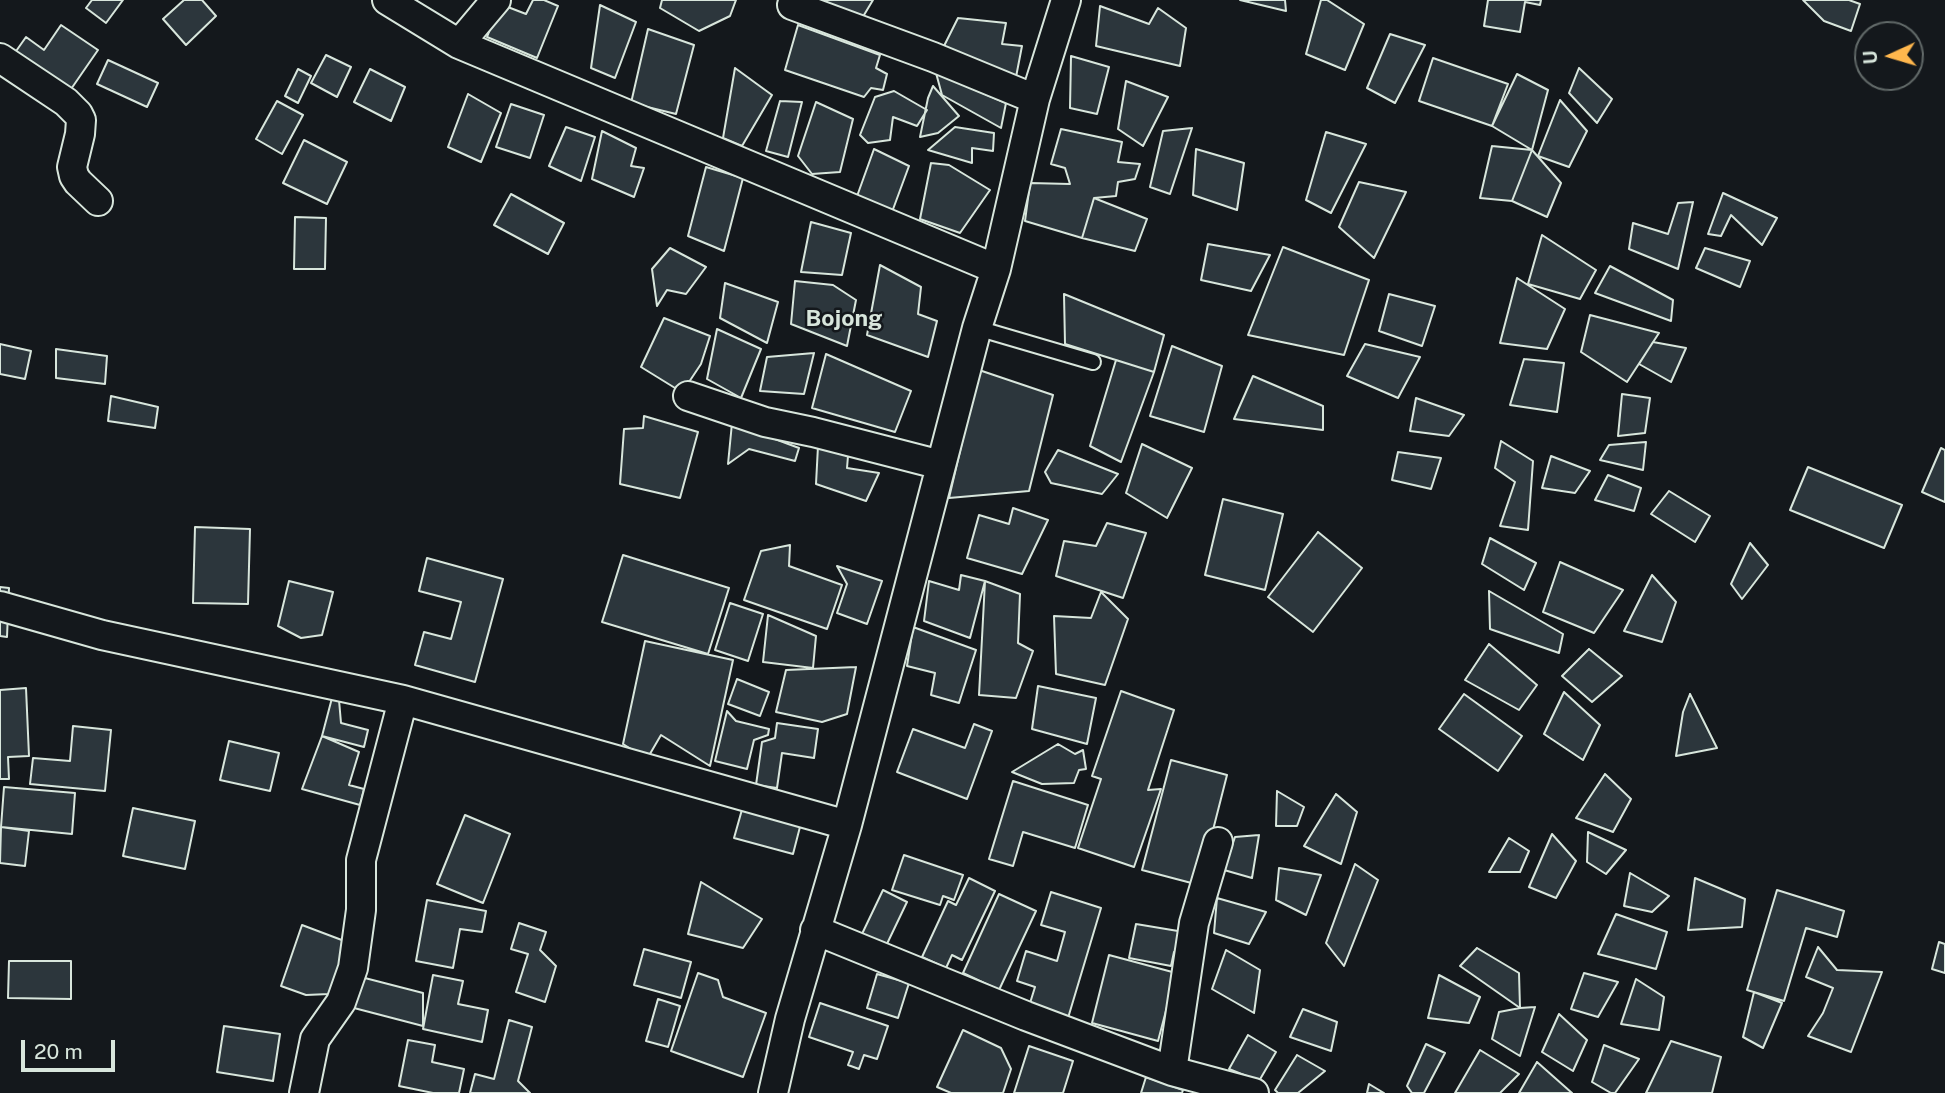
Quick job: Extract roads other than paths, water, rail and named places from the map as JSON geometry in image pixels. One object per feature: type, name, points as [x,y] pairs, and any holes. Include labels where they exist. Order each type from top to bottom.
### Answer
[{"type":"street","points":[[387,0],[459,44],[996,269]]},
{"type":"street","points":[[459,44],[496,0]]},
{"type":"street","points":[[774,1093],[790,1019],[847,825],[977,328],[996,269],[1035,99],[1066,0]]},
{"type":"street","points":[[792,5],[933,57],[1035,99]]},
{"type":"street","points":[[0,58],[66,102],[78,114],[81,120],[72,167],[74,176],[98,201]]},
{"type":"street","points":[[688,396],[765,422],[941,465]]},
{"type":"street","points":[[0,606],[102,635],[403,701],[847,825]]},
{"type":"street","points":[[304,1093],[315,1038],[341,1002],[353,968],[361,910],[360,860],[403,701]]},
{"type":"street","points":[[1185,1080],[1194,923],[1218,842]]},
{"type":"street","points":[[815,930],[1185,1080],[1254,1093]]},
{"type":"lane","points":[[977,328],[1093,362]]},
{"type":"district","name":"Bojong","points":[[844,319]]}]
